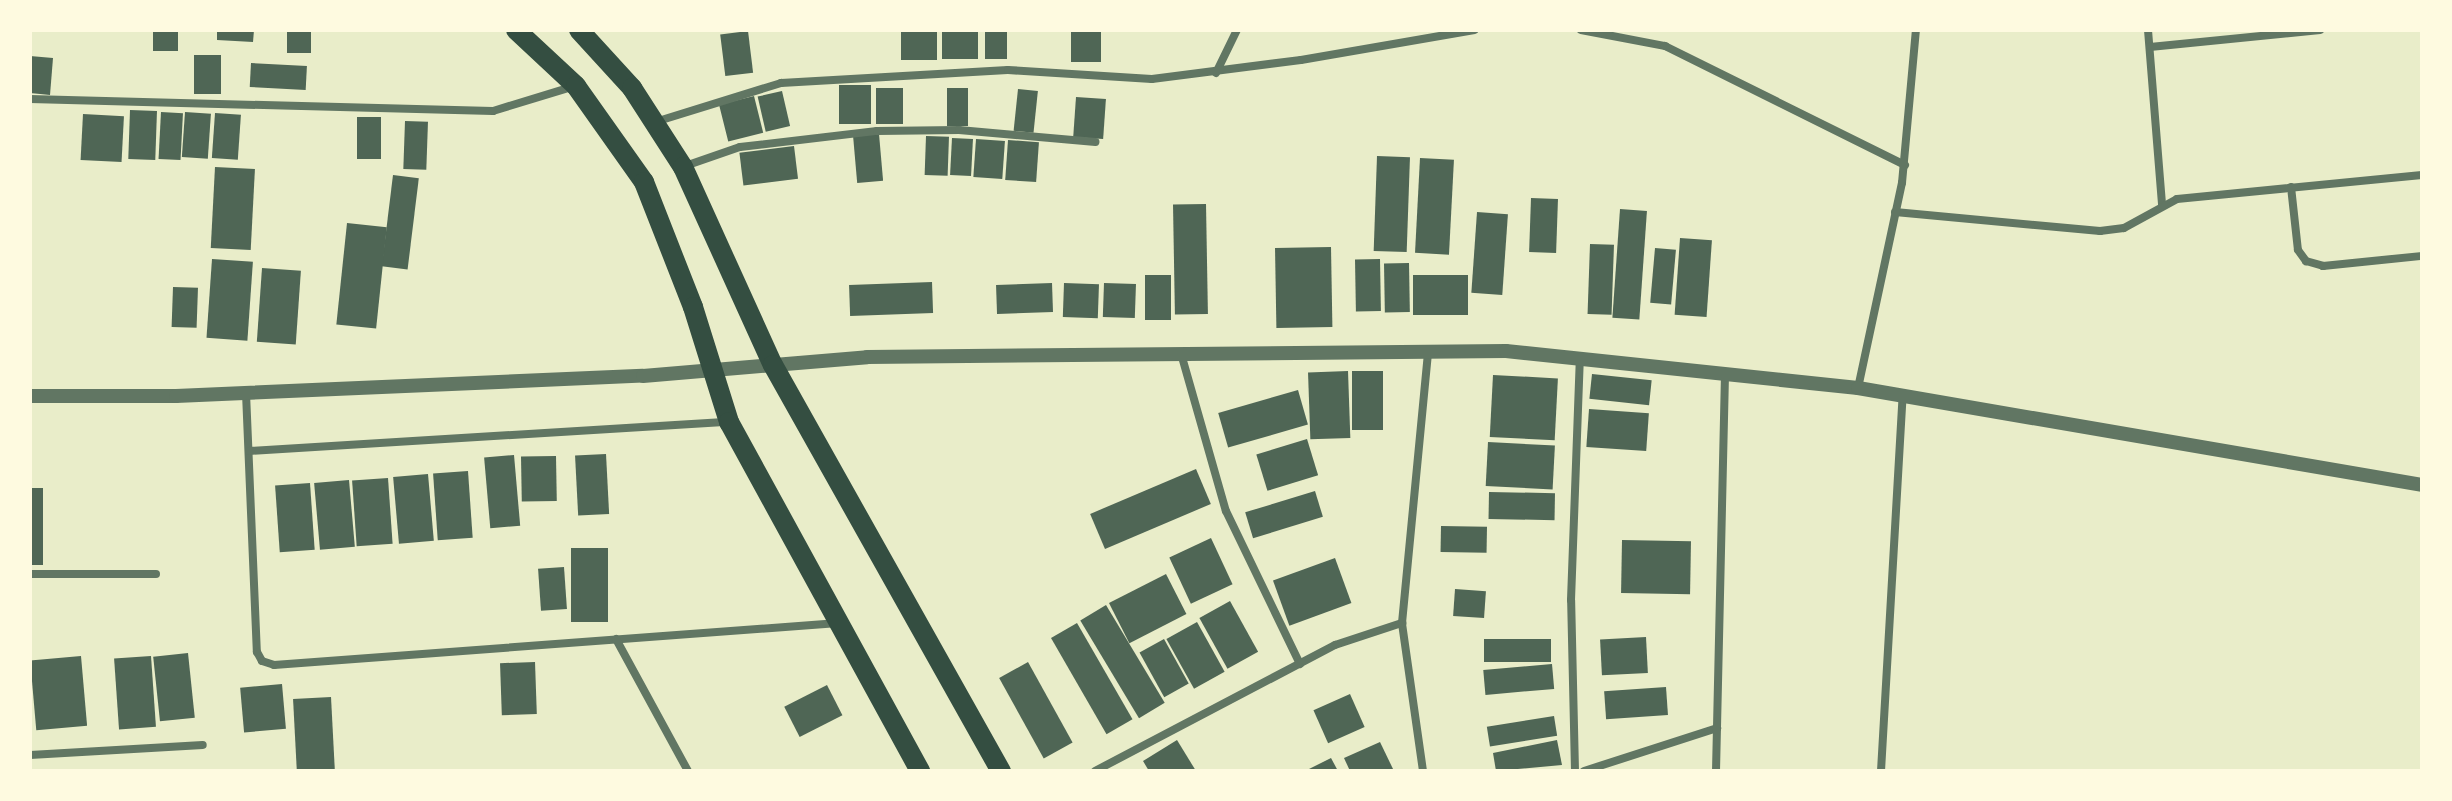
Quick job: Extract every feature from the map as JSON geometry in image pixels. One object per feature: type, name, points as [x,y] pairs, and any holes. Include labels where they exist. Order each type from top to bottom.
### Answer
[{"type":"main road","points":[[516,30],[576,86],[644,182],[729,422],[920,771]]},
{"type":"main road","points":[[582,31],[632,88],[683,167],[773,365],[1001,771]]},
{"type":"street","points":[[1215,73],[1237,30]]},
{"type":"street","points":[[654,122],[781,83],[838,77],[1008,70],[1152,79],[1215,73],[1474,30]]},
{"type":"street","points":[[1581,30],[1665,46],[1905,165]]},
{"type":"street","points":[[1858,388],[1905,165],[1916,30]]},
{"type":"street","points":[[2148,30],[2162,204]]},
{"type":"street","points":[[2150,47],[2320,30]]},
{"type":"street","points":[[30,99],[493,111],[576,86]]},
{"type":"street","points":[[683,167],[753,145],[877,131],[959,130],[1095,142]]},
{"type":"street","points":[[1895,212],[2100,231],[2124,228],[2162,204],[2291,187],[2422,175]]},
{"type":"street","points":[[2291,187],[2298,250],[2306,261],[2323,266],[2422,256]]},
{"type":"street","points":[[1423,771],[1402,623],[1428,351]]},
{"type":"street","points":[[30,396],[246,393],[713,370],[867,357],[1182,357],[1428,351],[1580,357],[1725,370],[1903,395],[2422,485]]},
{"type":"street","points":[[1182,357],[1226,511],[1300,664]]},
{"type":"street","points":[[1575,771],[1571,600],[1580,357]]},
{"type":"street","points":[[1716,771],[1725,370]]},
{"type":"street","points":[[246,393],[257,652],[262,661],[274,665],[839,623]]},
{"type":"street","points":[[1881,771],[1903,395]]},
{"type":"street","points":[[249,451],[729,422]]},
{"type":"street","points":[[30,574],[156,574]]},
{"type":"street","points":[[1095,771],[1355,636],[1402,623]]},
{"type":"street","points":[[616,639],[688,771]]},
{"type":"street","points":[[1584,771],[1717,728]]},
{"type":"street","points":[[30,755],[203,745]]},
{"type":"building","points":[[153,30],[178,30],[178,51],[153,51]]},
{"type":"building","points":[[217,30],[254,30],[253,42],[217,40]]},
{"type":"building","points":[[287,30],[311,30],[311,53],[287,53]]},
{"type":"building","points":[[901,30],[937,30],[937,60],[901,60]]},
{"type":"building","points":[[942,30],[978,30],[978,59],[942,59]]},
{"type":"building","points":[[985,30],[1007,30],[1007,59],[985,59]]},
{"type":"building","points":[[1071,30],[1101,30],[1101,62],[1071,62]]},
{"type":"building","points":[[748,31],[753,73],[725,76],[720,34]]},
{"type":"building","points":[[194,55],[221,55],[221,94],[194,94]]},
{"type":"building","points":[[30,56],[53,58],[50,95],[30,93]]},
{"type":"building","points":[[251,63],[307,66],[306,90],[250,87]]},
{"type":"building","points":[[839,85],[871,85],[871,124],[839,124]]},
{"type":"building","points":[[876,88],[903,88],[903,124],[876,124]]},
{"type":"building","points":[[947,88],[968,88],[968,126],[947,126]]},
{"type":"building","points":[[1018,89],[1038,91],[1034,133],[1014,131]]},
{"type":"building","points":[[782,91],[790,126],[766,132],[758,97]]},
{"type":"building","points":[[754,96],[763,133],[728,142],[719,105]]},
{"type":"building","points":[[1076,97],[1106,99],[1103,139],[1073,137]]},
{"type":"building","points":[[130,110],[157,111],[155,160],[128,159]]},
{"type":"building","points":[[161,112],[183,113],[181,160],[159,159]]},
{"type":"building","points":[[185,112],[211,114],[208,159],[182,157]]},
{"type":"building","points":[[215,113],[241,115],[238,160],[212,158]]},
{"type":"building","points":[[83,114],[124,116],[122,162],[81,160]]},
{"type":"building","points":[[357,117],[381,117],[381,159],[357,159]]},
{"type":"building","points":[[405,121],[428,122],[426,170],[403,169]]},
{"type":"building","points":[[879,134],[883,181],[857,183],[853,136]]},
{"type":"building","points":[[926,136],[949,137],[948,176],[925,175]]},
{"type":"building","points":[[952,138],[973,139],[971,176],[950,175]]},
{"type":"building","points":[[976,139],[1005,141],[1002,179],[973,177]]},
{"type":"building","points":[[1008,140],[1039,142],[1036,182],[1005,180]]},
{"type":"building","points":[[794,146],[798,179],[743,185],[739,153]]},
{"type":"building","points":[[1377,156],[1410,157],[1407,252],[1374,251]]},
{"type":"building","points":[[1420,158],[1454,160],[1449,255],[1415,253]]},
{"type":"building","points":[[215,167],[255,169],[251,250],[211,248]]},
{"type":"building","points":[[393,175],[419,178],[408,269],[382,266]]},
{"type":"building","points":[[1531,198],[1558,199],[1556,253],[1529,252]]},
{"type":"building","points":[[1206,204],[1208,314],[1175,315],[1173,205]]},
{"type":"building","points":[[1620,209],[1647,211],[1639,320],[1612,318]]},
{"type":"building","points":[[1477,212],[1508,214],[1502,295],[1471,293]]},
{"type":"building","points":[[347,223],[387,227],[376,329],[336,324]]},
{"type":"building","points":[[1680,238],[1712,240],[1707,317],[1675,315]]},
{"type":"building","points":[[1590,244],[1614,245],[1612,315],[1588,314]]},
{"type":"building","points":[[1331,247],[1332,327],[1276,328],[1275,248]]},
{"type":"building","points":[[1655,248],[1676,250],[1671,305],[1650,303]]},
{"type":"building","points":[[212,259],[253,262],[247,341],[206,338]]},
{"type":"building","points":[[1355,259],[1380,259],[1381,311],[1356,311]]},
{"type":"building","points":[[1384,263],[1409,263],[1410,312],[1385,312]]},
{"type":"building","points":[[262,268],[301,271],[296,345],[257,342]]},
{"type":"building","points":[[1145,275],[1171,275],[1171,320],[1145,320]]},
{"type":"building","points":[[1413,275],[1468,275],[1468,315],[1413,315]]},
{"type":"building","points":[[932,282],[933,313],[850,316],[849,285]]},
{"type":"building","points":[[1052,283],[1053,312],[997,314],[996,285]]},
{"type":"building","points":[[1064,283],[1099,284],[1098,318],[1063,317]]},
{"type":"building","points":[[1104,283],[1136,284],[1135,318],[1103,317]]},
{"type":"building","points":[[173,287],[198,288],[197,328],[172,327]]},
{"type":"building","points":[[1348,371],[1350,438],[1310,439],[1308,372]]},
{"type":"building","points":[[1352,371],[1383,371],[1383,430],[1352,430]]},
{"type":"building","points":[[1592,374],[1652,380],[1649,405],[1589,399]]},
{"type":"building","points":[[1493,375],[1558,378],[1555,440],[1490,437]]},
{"type":"building","points":[[1298,390],[1308,425],[1228,447],[1218,413]]},
{"type":"building","points":[[1589,409],[1649,413],[1646,451],[1586,447]]},
{"type":"building","points":[[1307,439],[1318,475],[1267,491],[1256,454]]},
{"type":"building","points":[[1488,442],[1555,446],[1553,489],[1486,486]]},
{"type":"building","points":[[606,454],[609,514],[578,516],[575,456]]},
{"type":"building","points":[[514,455],[520,526],[490,528],[484,458]]},
{"type":"building","points":[[556,456],[557,501],[522,502],[521,457]]},
{"type":"building","points":[[1196,469],[1211,504],[1105,549],[1090,514]]},
{"type":"building","points":[[468,471],[473,538],[438,540],[433,473]]},
{"type":"building","points":[[428,474],[434,541],[399,544],[393,477]]},
{"type":"building","points":[[388,478],[393,544],[357,546],[352,481]]},
{"type":"building","points":[[349,480],[355,547],[320,550],[314,483]]},
{"type":"building","points":[[310,483],[315,550],[280,552],[275,485]]},
{"type":"building","points":[[30,488],[43,488],[43,565],[30,565]]},
{"type":"building","points":[[1315,491],[1323,517],[1253,538],[1245,512]]},
{"type":"building","points":[[1489,492],[1555,493],[1555,520],[1489,519]]},
{"type":"building","points":[[1441,526],[1487,527],[1487,553],[1441,552]]},
{"type":"building","points":[[1211,538],[1233,584],[1191,604],[1169,557]]},
{"type":"building","points":[[1622,540],[1691,541],[1690,594],[1621,593]]},
{"type":"building","points":[[571,548],[608,548],[608,622],[571,622]]},
{"type":"building","points":[[1335,558],[1351,603],[1289,626],[1273,581]]},
{"type":"building","points":[[564,567],[567,609],[541,611],[538,569]]},
{"type":"building","points":[[1166,574],[1186,614],[1129,643],[1109,603]]},
{"type":"building","points":[[1455,589],[1486,591],[1484,618],[1453,616]]},
{"type":"building","points":[[1230,601],[1258,652],[1228,669],[1199,618]]},
{"type":"building","points":[[1106,605],[1165,703],[1139,718],[1080,620]]},
{"type":"building","points":[[1197,622],[1225,672],[1194,689],[1166,639]]},
{"type":"building","points":[[1077,623],[1132,719],[1107,734],[1051,638]]},
{"type":"building","points":[[1646,637],[1648,673],[1602,675],[1600,639]]},
{"type":"building","points":[[1164,639],[1189,684],[1164,697],[1140,653]]},
{"type":"building","points":[[1484,639],[1551,639],[1551,662],[1484,662]]},
{"type":"building","points":[[188,653],[195,718],[160,721],[153,657]]},
{"type":"building","points":[[81,656],[87,726],[36,730],[30,660]]},
{"type":"building","points":[[151,656],[156,727],[119,729],[114,659]]},
{"type":"building","points":[[535,662],[537,714],[502,715],[500,663]]},
{"type":"building","points":[[1028,662],[1073,742],[1044,758],[999,678]]},
{"type":"building","points":[[1552,664],[1554,689],[1485,695],[1483,670]]},
{"type":"building","points":[[282,684],[286,729],[244,732],[240,688]]},
{"type":"building","points":[[827,685],[842,715],[800,737],[784,707]]},
{"type":"building","points":[[1666,687],[1668,715],[1606,719],[1604,691]]},
{"type":"building","points":[[1350,694],[1365,727],[1328,743],[1313,710]]},
{"type":"building","points":[[331,697],[335,771],[297,771],[293,699]]},
{"type":"building","points":[[1554,716],[1557,736],[1490,746],[1487,727]]},
{"type":"building","points":[[1177,740],[1196,771],[1149,771],[1143,761]]},
{"type":"building","points":[[1557,740],[1562,765],[1496,771],[1493,753]]},
{"type":"building","points":[[1380,742],[1394,771],[1350,771],[1344,758]]},
{"type":"building","points":[[1331,758],[1338,771],[1305,771]]}]
